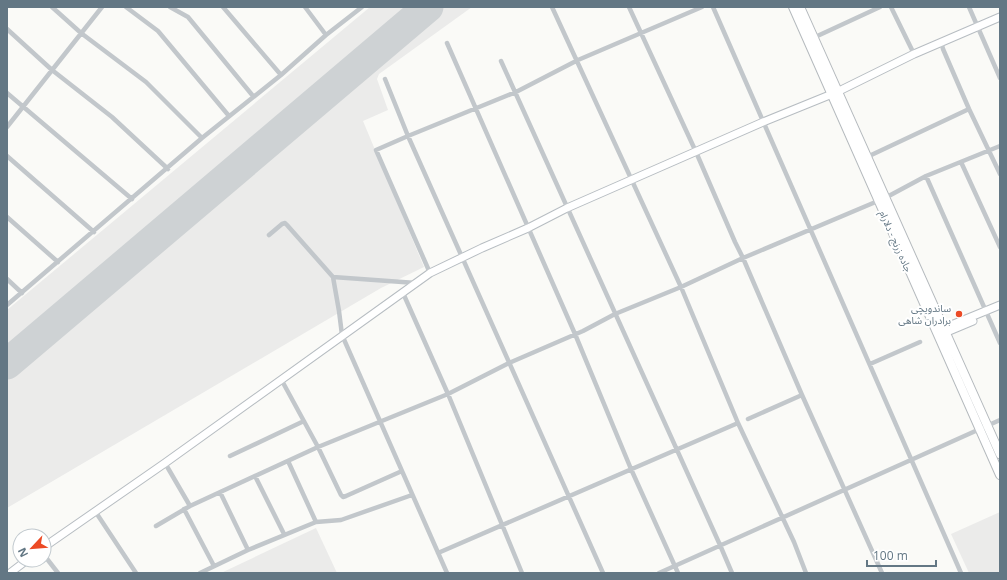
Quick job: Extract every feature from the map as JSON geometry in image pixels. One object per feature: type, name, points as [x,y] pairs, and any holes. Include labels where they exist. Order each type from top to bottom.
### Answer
[{"type":"highway","name":"جاده زرنج - دلارام","points":[[793,7],[834,93],[984,428],[1000,475]]},
{"type":"highway","name":"جاده زرنج - دلارام","points":[[800,7],[834,93],[867,157],[882,200]]},
{"type":"highway","name":"جاده زرنج - دلارام","points":[[984,428],[1000,454]]},
{"type":"street","points":[[7,127],[102,7]]},
{"type":"street","points":[[126,7],[158,31],[229,116]]},
{"type":"street","points":[[170,7],[188,17],[253,96]]},
{"type":"street","points":[[223,7],[280,75]]},
{"type":"street","points":[[305,7],[326,35]]},
{"type":"street","points":[[7,305],[202,138],[362,7]]},
{"type":"street","points":[[552,7],[578,60],[681,287],[738,422],[794,542],[806,573]]},
{"type":"street","points":[[629,7],[696,152],[802,395],[882,573]]},
{"type":"street","points":[[430,273],[376,151],[377,150],[516,92],[578,60],[702,7]]},
{"type":"street","points":[[713,7],[961,573]]},
{"type":"street","points":[[813,38],[880,7]]},
{"type":"street","points":[[891,7],[914,54]]},
{"type":"street","points":[[969,7],[1000,78]]},
{"type":"street","points":[[54,8],[81,33],[146,82],[202,138]]},
{"type":"street","points":[[52,541],[165,463],[430,273],[528,228],[567,208],[834,93],[941,41],[1000,17]]},
{"type":"street","points":[[7,29],[52,70],[112,117],[168,168]]},
{"type":"street","points":[[941,41],[969,109],[1000,174]]},
{"type":"street","points":[[447,43],[678,573]]},
{"type":"street","points":[[500,60],[516,92],[732,573]]},
{"type":"street","points":[[385,79],[408,136],[603,573]]},
{"type":"street","points":[[7,93],[132,199]]},
{"type":"street","points":[[867,157],[969,109]]},
{"type":"street","points":[[156,526],[190,506],[318,447],[448,394],[509,363],[575,334],[615,314],[681,287],[743,258],[882,200],[926,176],[1000,146]]},
{"type":"street","points":[[7,156],[94,232]]},
{"type":"street","points":[[961,162],[1000,247]]},
{"type":"street","points":[[926,176],[1000,343]]},
{"type":"street","points":[[7,217],[58,262]]},
{"type":"street","points":[[269,235],[285,223],[333,277],[342,335],[447,573]]},
{"type":"street","points":[[333,277],[417,283]]},
{"type":"street","points":[[7,279],[22,293]]},
{"type":"street","points":[[403,293],[448,394],[522,573]]},
{"type":"street","points":[[987,313],[1000,305]]},
{"type":"street","points":[[941,332],[1000,309]]},
{"type":"street","points":[[870,364],[920,342]]},
{"type":"street","points":[[281,379],[343,497],[402,471]]},
{"type":"street","points":[[748,419],[802,395]]},
{"type":"street","points":[[659,573],[1000,420]]},
{"type":"street","points":[[230,456],[304,421]]},
{"type":"street","points":[[438,553],[738,422]]},
{"type":"street","points":[[288,461],[316,522]]},
{"type":"street","points":[[165,463],[190,506]]},
{"type":"street","points":[[255,476],[284,534]]},
{"type":"street","points":[[220,492],[248,550]]},
{"type":"street","points":[[200,573],[284,534],[316,522],[341,520],[412,496]]},
{"type":"street","points":[[184,509],[214,566]]},
{"type":"street","points":[[95,511],[136,573]]},
{"type":"shaded area","points":[[370,7],[472,7],[379,74],[377,79],[388,110],[363,121],[424,267],[381,288],[7,508],[7,310]]},
{"type":"shaded area","points":[[1000,512],[1000,573],[969,573],[951,534]]},
{"type":"shaded area","points":[[316,528],[337,573],[221,573]]},
{"type":"runway","points":[[7,364],[428,7]]},
{"type":"place","name":"ساندویچی برادران شاهی","points":[[959,314]]}]
